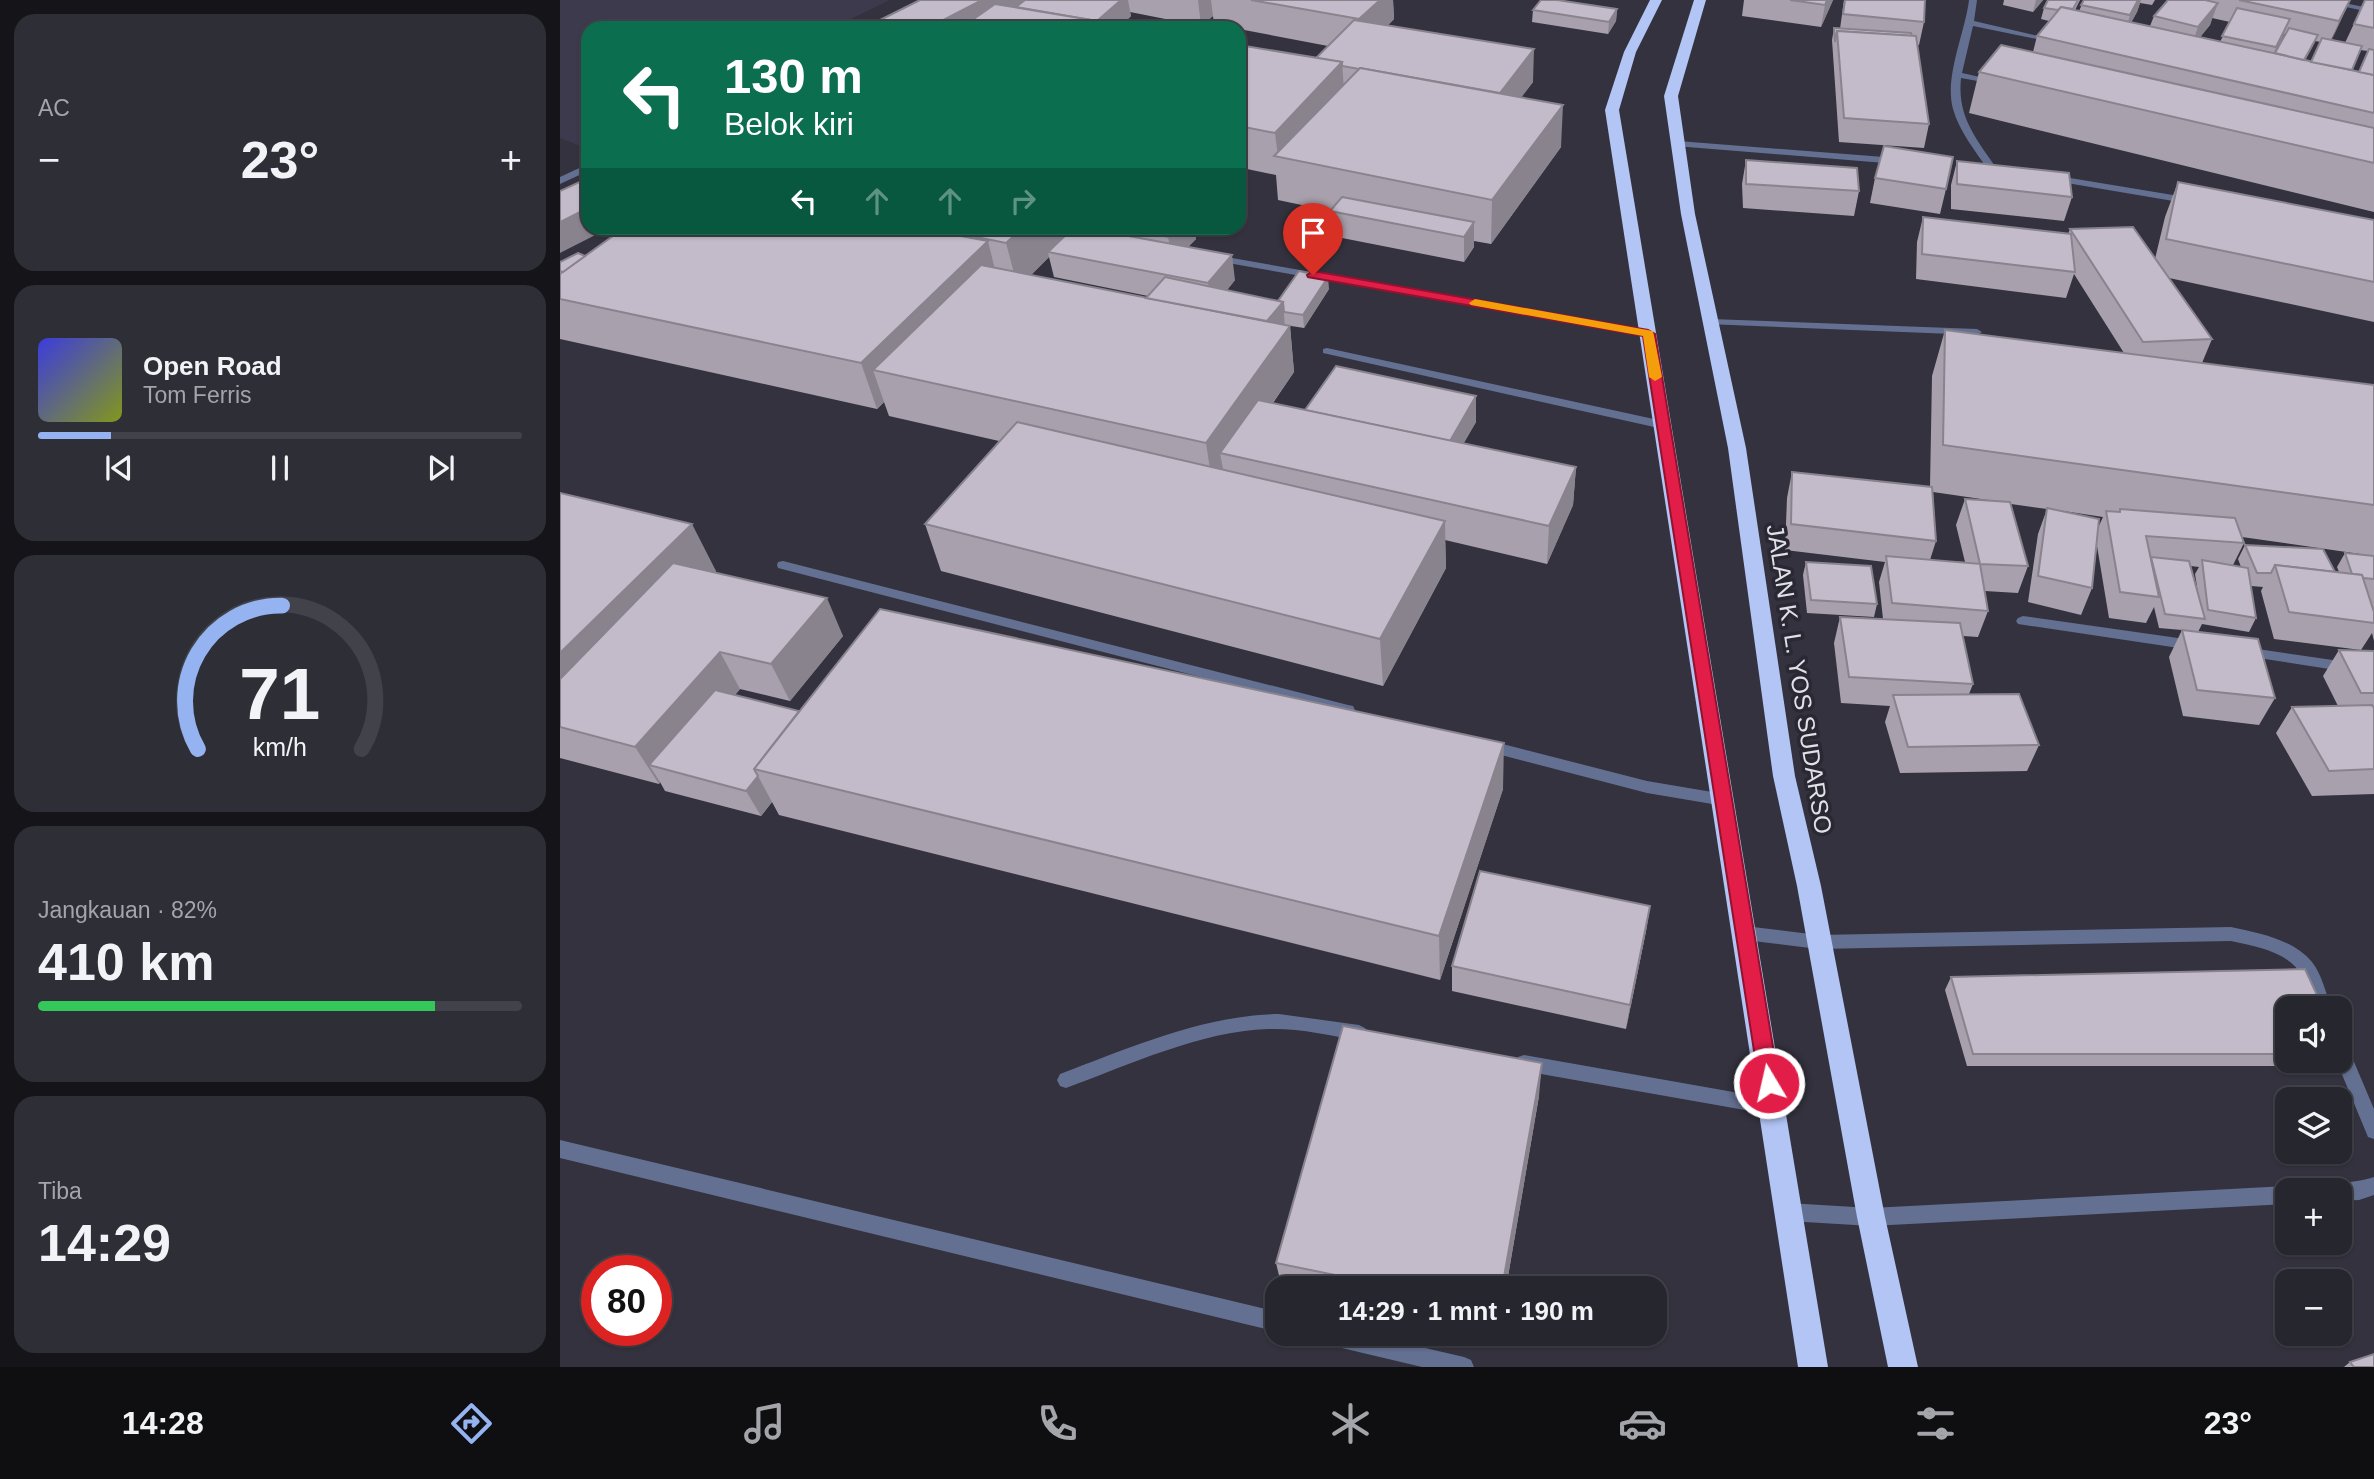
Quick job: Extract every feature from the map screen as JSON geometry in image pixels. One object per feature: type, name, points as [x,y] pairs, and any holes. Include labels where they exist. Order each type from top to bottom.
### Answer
[{"type":"highway","points":[[1656,0],[1630,52],[1612,110],[1813,1367]]},
{"type":"highway","name":"JALAN K. L. YOS SUDARSO","points":[[1700,0],[1671,96],[1688,214],[1737,448],[1784,776],[1903,1367]]},
{"type":"street","points":[[1973,0],[1972,23],[1955,104],[1992,169]]},
{"type":"street","points":[[2317,0],[2374,12]]},
{"type":"street","points":[[1972,23],[2066,44]]},
{"type":"street","points":[[1959,75],[2009,84]]},
{"type":"street","points":[[1678,144],[1909,162]]},
{"type":"street","points":[[1978,168],[2005,171]]},
{"type":"street","points":[[560,181],[581,170]]},
{"type":"street","points":[[2044,177],[2202,203]]},
{"type":"street","points":[[1206,257],[1648,334]]},
{"type":"street","points":[[1711,322],[1977,332]]},
{"type":"street","points":[[1327,351],[1663,425]]},
{"type":"street","points":[[783,565],[1363,714]]},
{"type":"street","points":[[2023,621],[2374,671]]},
{"type":"street","points":[[1471,742],[1647,787],[1724,800]]},
{"type":"street","points":[[1745,933],[1818,942],[2231,934],[2257,939],[2284,950],[2306,968],[2318,996]]},
{"type":"street","points":[[1066,1080],[1198,1035],[1253,1022],[1305,1023],[1372,1035]]},
{"type":"street","points":[[1505,1060],[1773,1107]]},
{"type":"street","points":[[2350,1073],[2374,1130]]},
{"type":"street","points":[[560,1149],[1265,1319]]},
{"type":"street","points":[[2352,1191],[2374,1186]]},
{"type":"street","points":[[1788,1212],[1871,1217],[2275,1196]]},
{"type":"street","points":[[1376,1346],[1464,1367]]},
{"type":"shaded area","points":[[560,0],[890,0],[846,21],[581,21],[581,146],[560,138]]},
{"type":"building","points":[[920,0],[982,0],[942,21],[878,21]]},
{"type":"building","points":[[1025,0],[1121,0],[1097,21],[1016,7]]},
{"type":"building","points":[[1251,0],[1380,0],[1359,19]]},
{"type":"building","points":[[1541,0],[1617,9],[1609,22],[1533,10]]},
{"type":"building","points":[[1790,0],[1827,0],[1825,5]]},
{"type":"building","points":[[1845,0],[1925,0],[1924,22],[1843,14]]},
{"type":"building","points":[[2048,0],[2078,0],[2073,9],[2061,7],[2058,10],[2044,8]]},
{"type":"building","points":[[2084,0],[2138,0],[2130,15],[2081,5]]},
{"type":"building","points":[[2168,0],[2205,0],[2218,3],[2198,27],[2154,16]]},
{"type":"building","points":[[2239,0],[2350,0],[2339,21]]},
{"type":"building","points":[[2365,0],[2374,0],[2374,28],[2354,24]]},
{"type":"building","points":[[995,4],[1097,21],[971,21]]},
{"type":"building","points":[[2061,7],[2374,75],[2374,113],[2037,36]]},
{"type":"building","points":[[2237,8],[2290,19],[2276,47],[2222,36]]},
{"type":"building","points":[[1354,20],[1534,49],[1500,93],[1342,66],[1342,62],[1316,58]]},
{"type":"building","points":[[1834,28],[1911,33],[1912,36],[1837,31],[1835,42]]},
{"type":"building","points":[[2289,28],[2318,35],[2304,60],[2275,53]]},
{"type":"building","points":[[1837,31],[1916,36],[1929,124],[1844,118]]},
{"type":"building","points":[[2322,38],[2362,46],[2352,70],[2311,62]]},
{"type":"building","points":[[2001,45],[2374,128],[2374,163],[1979,72]]},
{"type":"building","points":[[1246,46],[1342,62],[1275,133],[1246,127]]},
{"type":"building","points":[[2369,49],[2374,50],[2374,75],[2359,72]]},
{"type":"building","points":[[1360,68],[1563,105],[1492,200],[1274,156]]},
{"type":"building","points":[[1884,146],[1953,157],[1946,189],[1875,178]]},
{"type":"building","points":[[1746,160],[1857,168],[1859,191],[1746,184]]},
{"type":"building","points":[[1957,161],[2069,173],[2072,197],[1957,184]]},
{"type":"building","points":[[581,181],[581,212],[560,222],[560,191]]},
{"type":"building","points":[[2178,182],[2374,220],[2374,282],[2166,239]]},
{"type":"building","points":[[1342,197],[1474,222],[1464,237],[1330,211]]},
{"type":"building","points":[[1923,217],[2071,234],[2075,272],[1922,254]]},
{"type":"building","points":[[2133,227],[2212,339],[2143,342],[2070,229]]},
{"type":"building","points":[[614,235],[955,235],[988,241],[861,363],[560,299],[560,274]]},
{"type":"building","points":[[967,235],[1015,235],[1006,243]]},
{"type":"building","points":[[1066,235],[1123,235],[1232,255],[1208,283],[1048,252]]},
{"type":"building","points":[[578,253],[585,256],[563,272],[560,271],[560,262]]},
{"type":"building","points":[[981,265],[1290,326],[1206,443],[873,370]]},
{"type":"building","points":[[1299,271],[1328,277],[1303,315],[1284,312],[1283,302],[1278,301]]},
{"type":"building","points":[[1165,277],[1283,302],[1267,321],[1146,298]]},
{"type":"building","points":[[1945,330],[2374,385],[2374,505],[1943,445]]},
{"type":"building","points":[[1336,366],[1476,396],[1450,441],[1305,410]]},
{"type":"building","points":[[1258,400],[1576,467],[1549,526],[1220,453]]},
{"type":"building","points":[[1017,422],[1445,521],[1380,639],[925,524]]},
{"type":"building","points":[[1792,472],[1932,487],[1936,541],[1791,524]]},
{"type":"building","points":[[560,493],[692,524],[560,653]]},
{"type":"building","points":[[1965,499],[2010,502],[2028,566],[1980,564]]},
{"type":"building","points":[[2047,508],[2099,519],[2092,588],[2038,576]]},
{"type":"building","points":[[2120,509],[2235,518],[2244,543],[2146,536],[2159,597],[2120,592],[2106,511],[2120,512]]},
{"type":"building","points":[[2245,545],[2323,549],[2335,572],[2275,565],[2271,573],[2257,573]]},
{"type":"building","points":[[2345,553],[2374,556],[2374,579],[2352,574]]},
{"type":"building","points":[[1886,556],[1980,564],[1988,611],[1892,603]]},
{"type":"building","points":[[2151,557],[2189,561],[2205,619],[2165,614]]},
{"type":"building","points":[[2202,560],[2248,568],[2256,618],[2208,610]]},
{"type":"building","points":[[1806,562],[1871,566],[1877,604],[1811,600]]},
{"type":"building","points":[[673,563],[827,598],[771,664],[720,652],[635,747],[560,727],[560,679]]},
{"type":"building","points":[[2275,565],[2362,575],[2374,612],[2374,623],[2289,612]]},
{"type":"building","points":[[880,609],[1504,743],[1439,936],[754,769]]},
{"type":"building","points":[[1840,617],[1960,623],[1973,684],[1849,677]]},
{"type":"building","points":[[2182,630],[2258,639],[2275,698],[2197,690]]},
{"type":"building","points":[[2339,650],[2374,651],[2374,693],[2361,693]]},
{"type":"building","points":[[715,690],[799,711],[754,769],[758,776],[746,791],[649,765]]},
{"type":"building","points":[[2019,694],[2039,745],[1908,747],[1893,695]]},
{"type":"building","points":[[2372,705],[2374,769],[2329,771],[2292,707]]},
{"type":"building","points":[[1480,871],[1650,906],[1630,1005],[1452,966]]},
{"type":"building","points":[[2305,969],[2317,996],[2275,996],[2275,1054],[1973,1054],[1951,977]]},
{"type":"building","points":[[1343,1026],[1542,1063],[1504,1276],[1340,1276],[1276,1263]]},
{"type":"building","points":[[2374,1354],[2374,1367],[2354,1367],[2350,1362]]},
{"type":"slow traffic","points":[[1475,303],[1648,334],[1655,377]]},
{"type":"route","points":[[1313,275],[1648,334],[1769,1083]]}]
